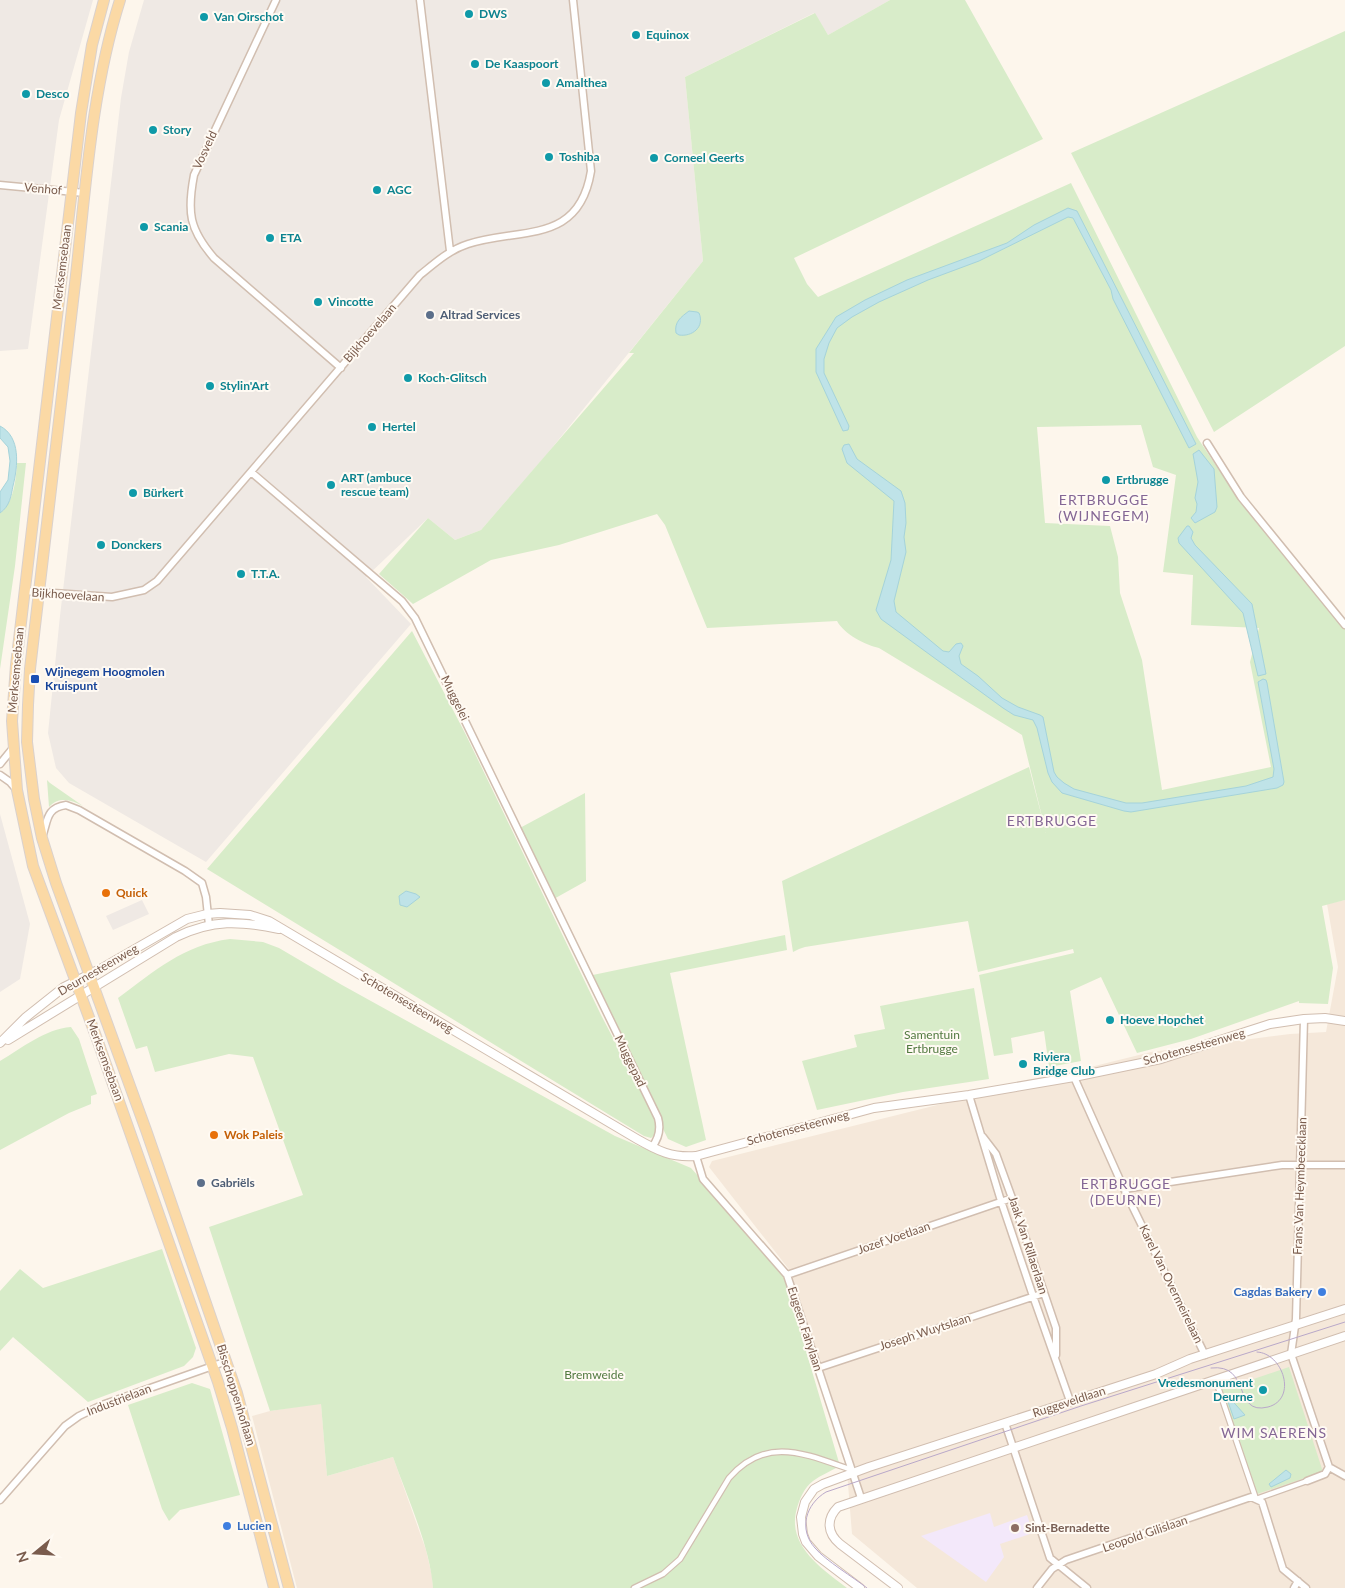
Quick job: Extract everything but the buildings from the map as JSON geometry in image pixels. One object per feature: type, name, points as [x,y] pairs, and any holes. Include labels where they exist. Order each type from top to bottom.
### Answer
[{"type":"main road","name":"Merksemsebaan","points":[[104,0],[86,71],[71,192],[13,689],[13,748],[17,790],[33,866],[82,995],[171,1246]]},
{"type":"main road","name":"Merksemsebaan","points":[[120,0],[101,74],[85,193],[39,593],[27,724],[30,768],[42,838],[56,884],[172,1204]]},
{"type":"main road","name":"Bisschoppenhoflaan","points":[[172,1204],[227,1361],[248,1431],[289,1588]]},
{"type":"main road","name":"Bisschoppenhoflaan","points":[[171,1246],[213,1366],[232,1428],[274,1588]]},
{"type":"street","name":"Vosveld","points":[[276,0],[194,176],[190,199],[190,214],[193,226],[202,245],[214,258],[340,368]]},
{"type":"street","points":[[420,0],[450,251]]},
{"type":"street","name":"Bijkhoevelaan","points":[[24,591],[112,598],[144,590],[157,581],[420,275],[450,251],[468,244],[548,229],[566,220],[580,204],[588,187],[590,171],[573,0]]},
{"type":"street","points":[[86,71],[101,74]]},
{"type":"street","name":"Venhof","points":[[0,185],[85,193]]},
{"type":"street","points":[[1206,443],[1241,497],[1345,625]]},
{"type":"street","name":"Muggelei","points":[[252,472],[402,601],[413,615],[588,976]]},
{"type":"street","points":[[0,764],[13,748]]},
{"type":"street","points":[[0,775],[17,790]]},
{"type":"street","points":[[42,838],[46,818],[50,812],[58,807],[66,805],[94,818],[185,871],[202,883],[206,897],[209,925]]},
{"type":"street","name":"Deurnesteenweg","points":[[0,1044],[43,1002],[76,981],[175,925],[196,916],[233,913],[250,915],[269,921],[300,939]]},
{"type":"street","name":"Deurnesteenweg","points":[[0,1044],[192,929],[230,922],[242,922],[284,930]]},
{"type":"street","name":"Schotensesteenweg","points":[[300,939],[652,1147],[672,1156],[696,1156],[874,1108],[969,1095],[1074,1077],[1161,1059],[1270,1024],[1325,1018],[1345,1021]]},
{"type":"street","name":"Muggepad","points":[[588,976],[658,1118],[660,1130],[652,1147]]},
{"type":"street","name":"Frans Van Heymbeecklaan","points":[[1291,1354],[1295,1325],[1304,1019]]},
{"type":"street","name":"Karel Van Overmeirelaan","points":[[1074,1077],[1124,1189],[1205,1354]]},
{"type":"street","name":"Jaak Van Rillaerlaan","points":[[969,1095],[1001,1201],[1070,1401]]},
{"type":"street","name":"Jaak Van Rillaerlaan","points":[[980,1134],[996,1154],[1056,1328],[1056,1362]]},
{"type":"street","name":"Eugeen Fahylaan","points":[[696,1156],[703,1179],[787,1275],[861,1498]]},
{"type":"street","points":[[1124,1189],[1282,1164],[1300,1166],[1345,1165]]},
{"type":"street","name":"Jozef Voetlaan","points":[[787,1275],[1012,1198]]},
{"type":"street","name":"Joseph Wuytslaan","points":[[818,1368],[1044,1293]]},
{"type":"street","name":"Ruggeveldlaan","points":[[860,1588],[818,1556],[808,1546],[803,1534],[801,1523],[804,1508],[810,1493],[818,1486],[851,1470],[1156,1374],[1205,1354],[1345,1309]]},
{"type":"street","name":"Ruggeveldlaan","points":[[898,1588],[831,1536],[829,1527],[835,1510],[842,1505],[861,1498],[1217,1384],[1291,1354],[1345,1336]]},
{"type":"street","points":[[1291,1354],[1329,1467],[1345,1476]]},
{"type":"street","name":"Industrielaan","points":[[0,1500],[65,1426],[74,1419],[102,1405],[227,1361]]},
{"type":"street","points":[[1217,1384],[1284,1569],[1306,1588]]},
{"type":"street","points":[[1004,1422],[1050,1558],[1087,1588]]},
{"type":"street","points":[[634,1588],[663,1574],[680,1559],[729,1478],[738,1468],[750,1460],[764,1454],[783,1451],[851,1470]]},
{"type":"street","points":[[1259,1501],[1325,1474],[1329,1467]]},
{"type":"street","name":"Leopold Gilislaan","points":[[1038,1588],[1059,1564],[1252,1497],[1259,1501]]},
{"type":"street","points":[[1294,1588],[1298,1581]]},
{"type":"shaded area","points":[[0,0],[93,0],[59,120],[28,349],[0,351]]},
{"type":"shaded area","points":[[144,0],[890,0],[828,35],[814,13],[685,77],[703,261],[547,454],[481,530],[455,540],[428,518],[366,577],[411,624],[206,862],[69,783],[56,768],[48,733],[121,98],[129,52]]},
{"type":"shaded area","points":[[0,814],[30,924],[20,979],[0,992]]},
{"type":"shaded area","points":[[142,900],[149,914],[113,930],[106,916]]},
{"type":"shaded area","points":[[1345,900],[1345,1588],[917,1588],[852,1534],[846,1459],[791,1272],[709,1167],[712,1161],[1151,1052],[1290,1034],[1326,1032],[1338,967],[1327,904]]},
{"type":"shaded area","points":[[321,1403],[327,1476],[393,1457],[426,1550],[433,1588],[297,1588],[252,1416],[270,1411]]},
{"type":"shaded area","points":[[990,1513],[994,1527],[1027,1515],[1033,1533],[1000,1544],[1004,1557],[986,1582],[921,1536]]},
{"type":"green space","points":[[890,0],[965,0],[1043,139],[794,258],[807,284],[818,297],[1071,183],[1197,437],[1229,485],[1345,629],[1345,900],[1322,906],[1333,968],[1328,1004],[1299,1003],[1299,1001],[1191,1039],[1137,1053],[1101,977],[1070,991],[1081,1061],[1049,1067],[1044,1031],[1011,1038],[1013,1053],[994,1056],[979,975],[1074,953],[1073,949],[978,972],[968,921],[805,947],[793,952],[782,881],[1029,767],[1046,833],[1022,735],[879,648],[855,638],[840,626],[837,621],[707,628],[665,525],[657,514],[559,545],[491,560],[413,604],[379,574],[428,518],[455,540],[481,530],[634,353],[629,353],[703,261],[685,77],[815,13],[828,35]],"holes":[[[1141,425],[1153,467],[1176,475],[1163,572],[1193,575],[1191,625],[1259,628],[1250,662],[1271,767],[1162,790],[1142,660],[1120,593],[1118,557],[1110,526],[1045,523],[1037,427]]]},
{"type":"green space","points":[[1345,31],[1345,346],[1214,432],[1071,153]]},
{"type":"green space","points":[[17,463],[26,463],[15,566],[0,669],[0,513],[5,509],[11,497],[15,483]]},
{"type":"green space","points":[[412,631],[466,735],[601,1015],[656,1120],[656,1134],[651,1138],[644,1136],[207,869]]},
{"type":"green space","points":[[47,780],[83,806],[61,800],[49,807]]},
{"type":"green space","points":[[585,793],[586,881],[552,900],[518,829]]},
{"type":"green space","points":[[785,935],[787,950],[670,973],[706,1140],[686,1147],[668,1139],[588,976]]},
{"type":"green space","name":"Bremweide","points":[[230,939],[263,942],[279,948],[342,985],[615,1136],[691,1168],[783,1273],[840,1466],[816,1479],[805,1490],[797,1508],[795,1521],[797,1533],[801,1544],[817,1564],[847,1588],[433,1588],[423,1539],[393,1457],[327,1476],[321,1404],[270,1411],[209,1227],[303,1195],[253,1057],[229,1054],[155,1072],[147,1046],[136,1049],[118,998],[157,969],[184,953],[213,942]]},
{"type":"green space","name":"Samentuin Ertbrugge","points":[[974,988],[989,1079],[903,1092],[817,1110],[802,1061],[857,1047],[854,1035],[885,1029],[880,1006]]},
{"type":"green space","points":[[71,1027],[79,1039],[97,1094],[91,1096],[91,1104],[69,1113],[0,1150],[0,1061],[43,1035]]},
{"type":"green space","points":[[162,1249],[196,1348],[193,1357],[184,1366],[88,1402],[13,1337],[0,1351],[0,1291],[20,1269],[43,1288]]},
{"type":"green space","points":[[1289,1367],[1323,1472],[1257,1494],[1221,1390]]},
{"type":"green space","points":[[192,1383],[210,1389],[240,1495],[180,1510],[169,1521],[162,1509],[128,1405]]},
{"type":"water","points":[[1068,208],[1077,211],[1196,444],[1189,448],[1113,299],[1111,290],[1073,218],[1068,217],[979,261],[928,280],[879,302],[837,328],[829,343],[824,359],[824,373],[849,426],[848,430],[843,431],[816,372],[816,349],[836,317],[865,300],[907,280],[1007,243],[1034,225]]},
{"type":"water","points":[[689,311],[699,313],[699,327],[693,333],[679,335],[676,333],[677,323]]},
{"type":"water","points":[[0,426],[12,437],[17,461],[11,497],[6,507],[0,513],[0,492],[8,480],[10,461],[8,447],[0,438]]},
{"type":"water","points":[[849,444],[857,459],[901,491],[905,503],[906,523],[904,537],[906,552],[894,601],[896,612],[943,651],[949,652],[956,644],[961,643],[963,646],[959,656],[961,664],[978,676],[1002,698],[1043,717],[1054,772],[1064,783],[1074,789],[1126,803],[1142,803],[1246,786],[1273,777],[1274,769],[1258,682],[1263,679],[1267,683],[1283,785],[1277,788],[1131,812],[1062,793],[1052,782],[1048,773],[1037,728],[1033,720],[1014,715],[1003,708],[881,619],[876,610],[891,560],[894,501],[847,463],[842,449],[844,445]]},
{"type":"water","points":[[1199,450],[1214,469],[1217,507],[1215,512],[1195,523],[1191,518],[1196,512],[1197,504],[1195,498],[1198,482],[1193,454]]},
{"type":"water","points":[[1187,526],[1193,532],[1191,538],[1195,545],[1252,604],[1266,674],[1258,676],[1243,613],[1179,543],[1178,538]]},
{"type":"water","points":[[406,891],[420,897],[407,907],[400,905],[399,896]]},
{"type":"water","points":[[1227,1395],[1245,1415],[1234,1419]]},
{"type":"water","points":[[1286,1470],[1291,1474],[1290,1478],[1271,1487],[1269,1484]]},
{"type":"tram line","points":[[867,1588],[826,1558],[810,1541],[806,1525],[809,1510],[813,1503],[826,1492],[1081,1406],[1345,1322]]},
{"type":"tram line","points":[[1211,1368],[1224,1369],[1232,1373],[1250,1404],[1257,1408],[1268,1407],[1277,1402],[1283,1395],[1284,1377],[1274,1360],[1266,1354],[1257,1352]]},
{"type":"place","name":"DWS","points":[[469,14]]},
{"type":"place","name":"Van Oirschot","points":[[204,17]]},
{"type":"place","name":"Equinox","points":[[636,35]]},
{"type":"place","name":"De Kaaspoort","points":[[475,64]]},
{"type":"place","name":"Amalthea","points":[[546,83]]},
{"type":"place","name":"Desco","points":[[26,94]]},
{"type":"place","name":"Story","points":[[153,130]]},
{"type":"place","name":"Toshiba","points":[[549,157]]},
{"type":"place","name":"Corneel Geerts","points":[[654,158]]},
{"type":"place","name":"AGC","points":[[377,190]]},
{"type":"place","name":"Scania","points":[[144,227]]},
{"type":"place","name":"ETA","points":[[270,238]]},
{"type":"place","name":"Vincotte","points":[[318,302]]},
{"type":"place","name":"Altrad Services","points":[[430,315]]},
{"type":"place","name":"Koch-Glitsch","points":[[408,378]]},
{"type":"place","name":"Stylin'Art","points":[[210,386]]},
{"type":"place","name":"Hertel","points":[[372,427]]},
{"type":"place","name":"Ertbrugge","points":[[1106,480]]},
{"type":"place","name":"ART (ambuce rescue team)","points":[[331,485]]},
{"type":"place","name":"Bürkert","points":[[133,493]]},
{"type":"place","name":"Donckers","points":[[101,545]]},
{"type":"place","name":"T.T.A.","points":[[241,574]]},
{"type":"place","name":"Wijnegem Hoogmolen Kruispunt","points":[[35,679]]},
{"type":"place","name":"Quick","points":[[106,893]]},
{"type":"place","name":"Hoeve Hopchet","points":[[1110,1020]]},
{"type":"place","name":"Riviera Bridge Club","points":[[1023,1064]]},
{"type":"place","name":"Wok Paleis","points":[[214,1135]]},
{"type":"place","name":"Gabriëls","points":[[201,1183]]},
{"type":"place","name":"Cagdas Bakery","points":[[1322,1292]]},
{"type":"place","name":"Vredesmonument Deurne","points":[[1263,1390]]},
{"type":"place","name":"Lucien","points":[[227,1526]]},
{"type":"place","name":"Sint-Bernadette","points":[[1015,1528]]},
{"type":"district","name":"ERTBRUGGE (WIJNEGEM)","points":[[1104,508]]},
{"type":"district","name":"ERTBRUGGE","points":[[1052,821]]},
{"type":"district","name":"ERTBRUGGE (DEURNE)","points":[[1126,1192]]},
{"type":"district","name":"WIM SAERENS","points":[[1274,1433]]}]
